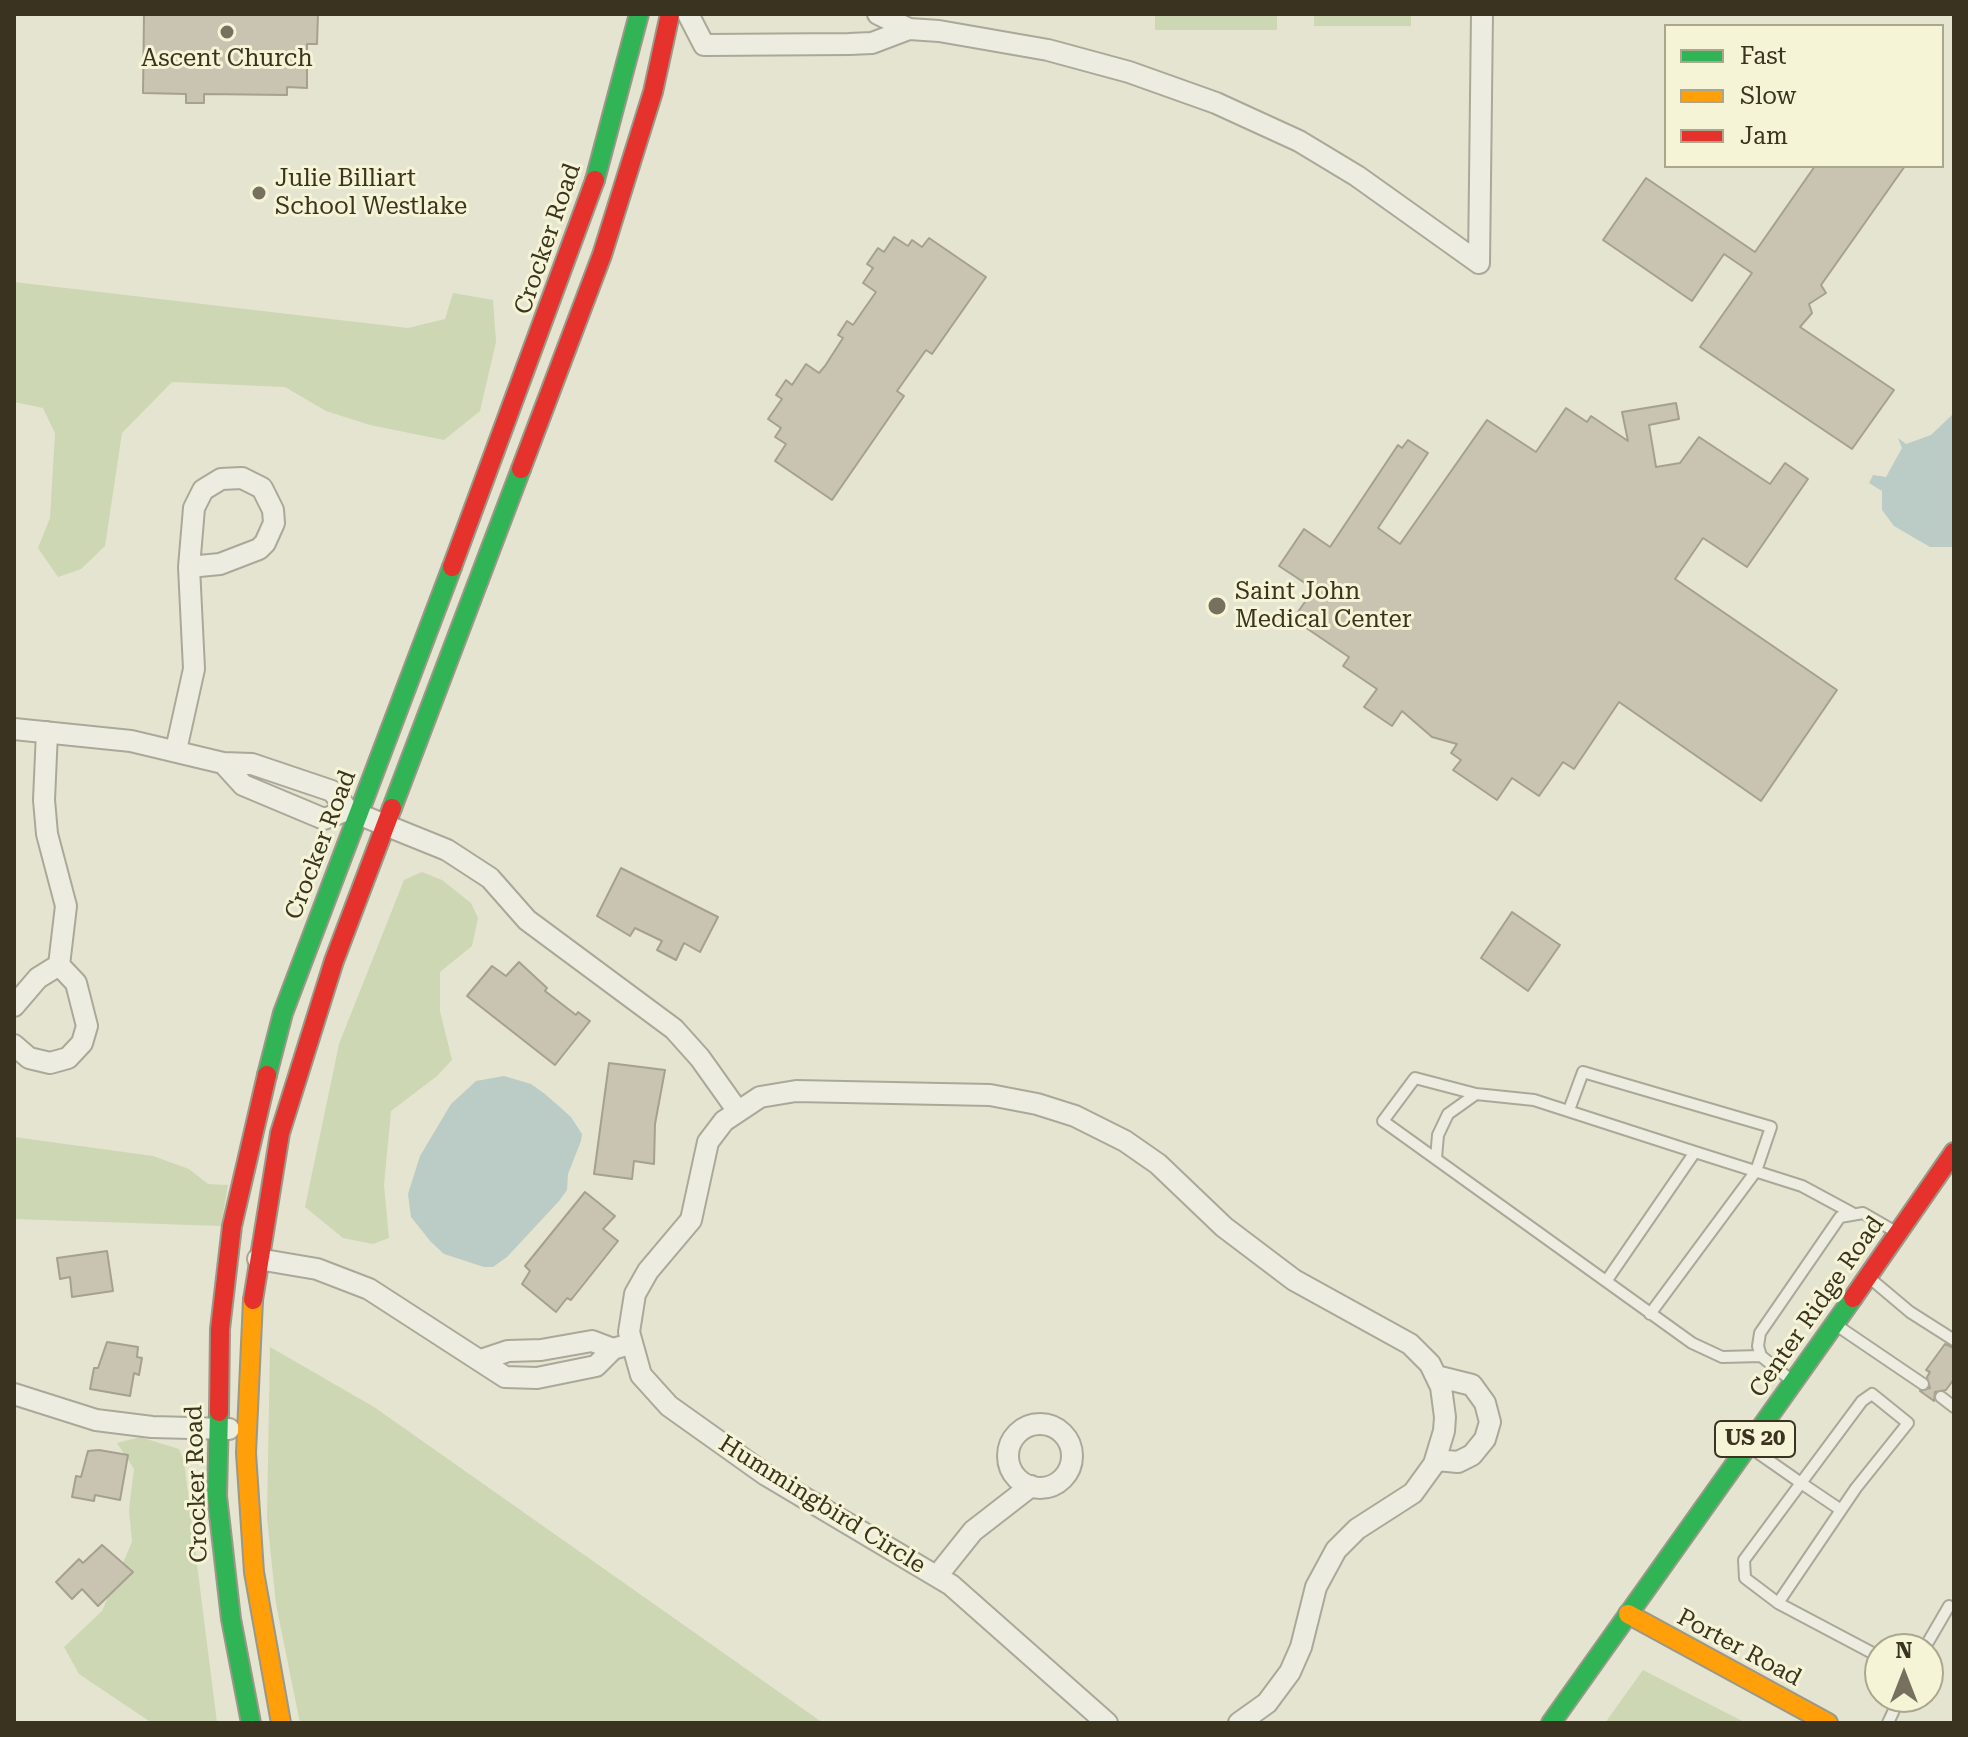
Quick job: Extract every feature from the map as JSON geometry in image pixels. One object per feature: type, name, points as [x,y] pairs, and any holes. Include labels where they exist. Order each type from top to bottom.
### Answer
[{"type":"main road","name":"Crocker Road","points":[[251,1723],[221,1544],[216,1429],[224,1290],[246,1154],[283,1013],[354,812],[573,247],[603,156],[639,14]]},
{"type":"main road","points":[[281,1723],[254,1572],[247,1428],[248,1359],[258,1259],[280,1133],[329,973],[602,255],[653,92],[670,14]]},
{"type":"main road","name":"Center Ridge Road","points":[[1551,1723],[1952,1159]]},
{"type":"main road","name":"Porter Road","points":[[1628,1614],[1828,1723]]},
{"type":"street","points":[[688,14],[704,45],[718,46],[872,43],[909,29]]},
{"type":"street","points":[[878,14],[909,29],[958,33],[1048,50],[1129,72],[1216,103],[1299,141],[1479,263],[1482,14]]},
{"type":"street","points":[[176,750],[194,669],[189,567],[192,520],[203,490],[221,479],[232,477],[262,488],[273,510],[274,523],[265,543],[259,549],[220,564],[189,567]]},
{"type":"street","points":[[14,729],[123,739],[223,763],[252,764],[332,791],[354,812],[387,824],[478,868],[527,920],[674,1029],[700,1058],[737,1110]]},
{"type":"street","points":[[47,732],[44,800],[47,834],[66,906],[59,965]]},
{"type":"street","points":[[223,763],[243,785],[324,819],[354,812]]},
{"type":"street","points":[[14,1006],[38,978],[59,965]]},
{"type":"street","points":[[14,1045],[29,1058],[50,1063],[68,1058],[82,1043],[87,1026],[76,983],[59,965]]},
{"type":"street","name":"Hummingbird Circle","points":[[1107,1723],[1070,1695],[970,1600],[937,1576],[779,1483],[669,1406],[641,1375],[622,1346],[635,1294],[648,1271],[691,1220],[708,1142],[737,1110],[760,1097],[812,1091],[990,1095],[1037,1104],[1075,1116],[1125,1141],[1158,1164],[1224,1227],[1294,1280],[1410,1344],[1436,1376],[1445,1417],[1436,1460],[1413,1493],[1357,1529],[1336,1550],[1316,1587],[1296,1659],[1276,1694],[1258,1717],[1239,1723]]},
{"type":"street","points":[[258,1259],[317,1269],[369,1289],[481,1360],[508,1351],[530,1352],[592,1341],[622,1346]]},
{"type":"street","points":[[1436,1376],[1472,1385],[1485,1403],[1490,1422],[1485,1439],[1472,1455],[1458,1462],[1436,1460]]},
{"type":"street","points":[[14,1394],[96,1420],[152,1427],[247,1428]]},
{"type":"street","points":[[937,1576],[973,1531],[1031,1486]]},
{"type":"lane","points":[[1569,1110],[1583,1072],[1771,1127],[1756,1171],[1650,1314]]},
{"type":"lane","points":[[1761,1356],[1713,1355],[1650,1314],[1383,1121],[1415,1078],[1476,1094],[1513,1096],[1569,1110],[1802,1186],[1852,1213]]},
{"type":"lane","points":[[1436,1158],[1438,1135],[1448,1114],[1476,1094]]},
{"type":"lane","points":[[1607,1280],[1695,1152]]},
{"type":"lane","points":[[1794,1383],[1761,1356],[1758,1346],[1760,1333],[1840,1217],[1863,1213],[1897,1233]]},
{"type":"lane","points":[[1868,1276],[1910,1312],[1954,1340]]},
{"type":"lane","points":[[1834,1324],[1923,1384]]},
{"type":"lane","points":[[1778,1603],[1841,1510],[1908,1423],[1872,1394],[1862,1401],[1744,1560],[1745,1578],[1778,1603],[1864,1649]]},
{"type":"lane","points":[[1941,1397],[1954,1407]]},
{"type":"lane","points":[[1749,1447],[1841,1510]]},
{"type":"lane","points":[[1933,1633],[1949,1606]]},
{"type":"green space","points":[[1155,14],[1277,14],[1277,30],[1155,30]]},
{"type":"green space","points":[[1314,14],[1411,14],[1411,26],[1314,26]]},
{"type":"green space","points":[[14,282],[408,328],[445,319],[453,293],[493,300],[496,342],[480,411],[444,440],[370,425],[326,411],[285,387],[172,382],[122,433],[105,546],[81,569],[58,577],[38,548],[50,518],[55,433],[43,408],[14,402]]},
{"type":"green space","points":[[422,872],[442,880],[471,903],[478,918],[472,946],[440,972],[440,1011],[452,1060],[437,1076],[391,1111],[384,1185],[389,1238],[373,1244],[343,1238],[305,1207],[339,1044],[404,880]]},
{"type":"green space","points":[[14,1137],[153,1156],[189,1169],[208,1184],[228,1185],[221,1226],[14,1219]]},
{"type":"green space","points":[[270,1347],[374,1407],[823,1723],[300,1723],[276,1604],[267,1518]]},
{"type":"green space","points":[[140,1437],[179,1449],[184,1461],[217,1723],[152,1723],[79,1674],[64,1647],[102,1611],[132,1542],[129,1510],[134,1469],[117,1443]]},
{"type":"green space","points":[[1643,1670],[1746,1723],[1605,1723]]},
{"type":"shaded area","points":[[1954,413],[1954,547],[1930,547],[1894,526],[1882,510],[1882,491],[1869,483],[1873,475],[1886,477],[1902,448],[1898,438],[1906,444],[1931,435]]},
{"type":"shaded area","points":[[504,1076],[531,1084],[545,1094],[571,1117],[582,1134],[568,1174],[567,1190],[559,1201],[507,1257],[493,1267],[484,1267],[444,1254],[431,1242],[411,1217],[408,1194],[420,1156],[451,1104],[476,1081]]},
{"type":"building","points":[[144,14],[318,14],[317,44],[307,44],[307,88],[287,87],[287,95],[204,94],[204,103],[186,103],[186,94],[143,93]]},
{"type":"building","points":[[1814,168],[1904,168],[1821,285],[1826,293],[1809,304],[1812,313],[1800,327],[1894,390],[1852,449],[1700,347],[1752,273],[1724,254],[1692,301],[1603,240],[1646,178],[1755,252]]},
{"type":"building","points":[[894,237],[908,246],[912,240],[922,247],[929,238],[986,277],[932,354],[926,350],[897,391],[904,396],[832,500],[775,461],[786,444],[775,437],[781,428],[768,419],[782,399],[776,395],[786,380],[792,385],[806,364],[819,373],[825,366],[843,338],[838,335],[847,321],[853,325],[876,292],[863,283],[873,268],[867,264],[878,248],[884,252]]},
{"type":"building","points":[[1676,403],[1679,419],[1649,425],[1656,467],[1680,463],[1699,437],[1770,484],[1785,463],[1808,479],[1747,567],[1703,538],[1675,579],[1837,690],[1761,801],[1619,702],[1574,769],[1563,762],[1539,796],[1512,778],[1497,800],[1453,770],[1461,760],[1451,753],[1457,744],[1432,737],[1402,711],[1392,726],[1364,707],[1377,689],[1343,666],[1349,657],[1293,619],[1314,589],[1279,566],[1304,529],[1330,547],[1398,445],[1402,448],[1408,440],[1428,453],[1378,528],[1400,544],[1487,420],[1536,452],[1566,408],[1587,422],[1591,416],[1628,441],[1622,412]]},
{"type":"building","points":[[621,868],[718,917],[700,952],[684,943],[676,960],[657,950],[662,941],[635,928],[630,936],[597,916]]},
{"type":"building","points":[[1512,912],[1560,945],[1528,991],[1481,958]]},
{"type":"building","points":[[519,962],[547,988],[545,991],[576,1015],[578,1012],[590,1021],[555,1065],[467,996],[492,966],[506,976]]},
{"type":"building","points":[[609,1063],[665,1070],[655,1124],[654,1164],[634,1161],[632,1179],[594,1174]]},
{"type":"building","points":[[585,1192],[615,1216],[603,1229],[618,1241],[571,1300],[567,1298],[556,1312],[522,1284],[530,1271],[525,1266]]},
{"type":"building","points":[[107,1251],[113,1291],[72,1297],[70,1277],[60,1279],[57,1258]]},
{"type":"building","points":[[107,1342],[138,1347],[137,1357],[142,1358],[139,1375],[134,1373],[130,1396],[90,1389],[94,1368],[98,1368]]},
{"type":"building","points":[[1945,1344],[1954,1348],[1954,1379],[1946,1390],[1935,1392],[1934,1401],[1920,1391],[1930,1388],[1927,1377],[1930,1372],[1926,1370]]},
{"type":"building","points":[[88,1451],[128,1455],[120,1500],[95,1495],[94,1501],[72,1497],[76,1476],[81,1477]]},
{"type":"building","points":[[102,1545],[133,1572],[98,1606],[82,1589],[72,1599],[56,1582],[79,1559],[83,1563]]},
{"type":"traffic: fast","points":[[595,180],[639,14]]},
{"type":"traffic: fast","points":[[392,808],[521,469]]},
{"type":"traffic: fast","points":[[267,1075],[283,1013],[452,567]]},
{"type":"traffic: fast","points":[[1551,1723],[1853,1298]]},
{"type":"traffic: fast","points":[[219,1412],[217,1496],[231,1619],[251,1723]]},
{"type":"traffic: slow","points":[[253,1300],[246,1453],[254,1572],[281,1723]]},
{"type":"traffic: slow","points":[[1628,1614],[1828,1723]]},
{"type":"traffic: jam","points":[[521,469],[602,255],[653,92],[670,14]]},
{"type":"traffic: jam","points":[[452,567],[595,180]]},
{"type":"traffic: jam","points":[[253,1300],[280,1133],[334,961],[392,808]]},
{"type":"traffic: jam","points":[[219,1412],[220,1329],[232,1226],[267,1075]]},
{"type":"traffic: jam","points":[[1853,1298],[1954,1152]]},
{"type":"place","name":"Ascent Church","points":[[227,32]]},
{"type":"place","name":"Julie Billiart School Westlake","points":[[259,193]]},
{"type":"place","name":"Saint John Medical Center","points":[[1217,606]]}]
